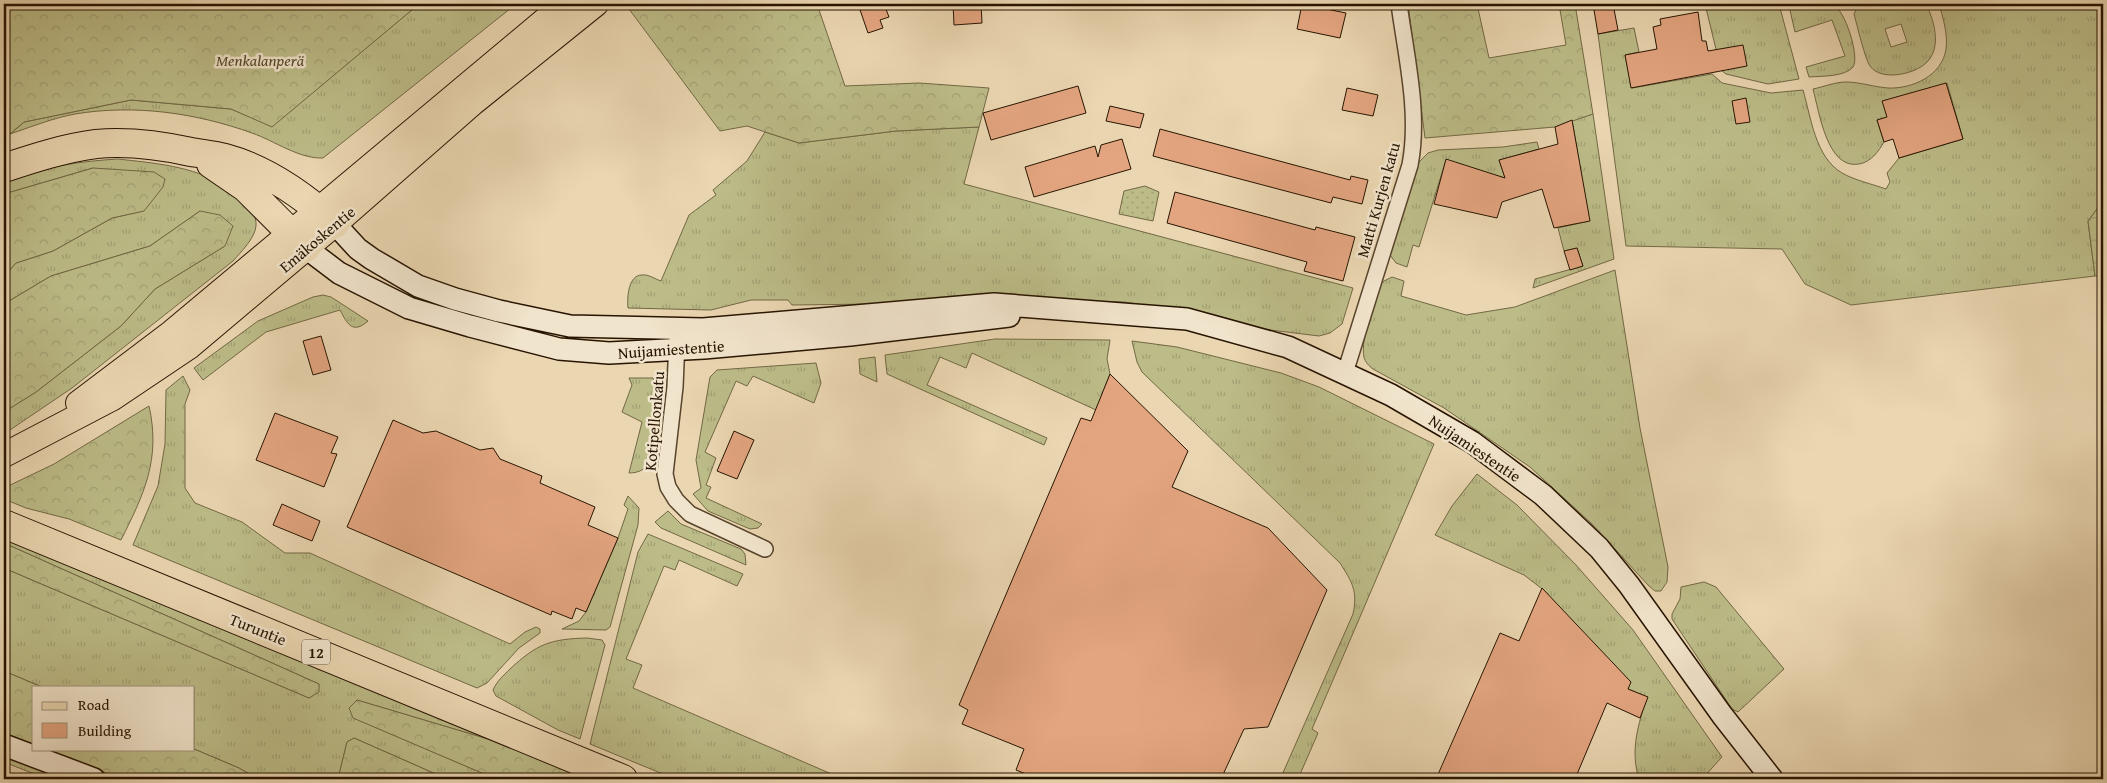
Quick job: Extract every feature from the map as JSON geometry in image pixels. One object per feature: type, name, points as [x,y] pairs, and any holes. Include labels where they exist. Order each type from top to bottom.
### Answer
[{"type":"highway","points":[[4,168],[68,149],[103,144],[120,142],[164,146],[225,158],[253,168],[304,197],[326,216]]},
{"type":"highway","points":[[193,152],[246,188],[298,241]]},
{"type":"highway","name":"Turuntie","points":[[6,525],[623,779]]},
{"type":"main road","name":"Emäkoskentie","points":[[11,451],[298,241],[564,4]]},
{"type":"main road","name":"Emäkoskentie","points":[[326,216],[473,103],[596,4]]},
{"type":"main road","name":"Nuijamiestentie","points":[[326,216],[358,249],[384,267],[418,286],[455,299],[570,326],[703,329],[994,304],[1187,319],[1288,347],[1391,394],[1472,442],[1543,495],[1584,533],[1617,570],[1654,617],[1728,723],[1772,779]]},
{"type":"main road","name":"Nuijamiestentie","points":[[298,241],[339,273],[409,308],[559,349],[609,353],[677,350],[850,336],[994,319],[1056,308]]},
{"type":"main road","points":[[4,745],[94,779]]},
{"type":"street","name":"Matti Kurjen katu","points":[[1345,373],[1410,165],[1414,144],[1414,123],[1399,4]]},
{"type":"street","name":"Kotipellonkatu","points":[[676,328],[676,387],[665,474],[668,487],[676,500],[690,514],[765,550]]},
{"type":"green space","points":[[1824,3],[1838,8],[1853,44],[1855,62],[1853,67],[1844,73],[1809,77],[1806,67],[1845,56],[1832,20],[1795,32],[1789,6],[1791,4]]},
{"type":"green space","name":"Menkalanperä","points":[[17,4],[419,4],[272,127],[231,109],[131,100],[24,122],[10,134],[4,136],[4,8]]},
{"type":"green space","points":[[419,4],[516,4],[323,158],[305,156],[261,136],[209,120],[143,110],[98,111],[75,114],[50,120],[10,134],[24,122],[131,100],[231,109],[272,126]]},
{"type":"green space","points":[[627,4],[817,4],[845,86],[919,83],[989,88],[979,127],[896,131],[799,143],[747,126],[720,131]]},
{"type":"green space","points":[[1408,4],[1477,4],[1489,58],[1566,45],[1559,4],[1575,4],[1593,114],[1555,127],[1425,138]]},
{"type":"green space","points":[[1726,4],[1779,4],[1799,79],[1768,84],[1726,74],[1721,70],[1706,8]]},
{"type":"green space","points":[[1871,4],[1926,4],[1932,18],[1935,33],[1932,56],[1922,66],[1907,73],[1890,75],[1875,71],[1868,62],[1861,42],[1854,14],[1857,8]],"holes":[[[1901,24],[1907,42],[1891,47],[1885,29]]]},
{"type":"green space","points":[[1939,4],[2103,4],[2103,201],[2088,221],[2095,276],[1851,305],[1805,284],[1782,249],[1626,246],[1598,34],[1634,28],[1639,52],[1625,55],[1632,88],[1712,74],[1722,83],[1771,93],[1803,90],[1815,136],[1833,166],[1842,173],[1858,180],[1886,189],[1890,182],[1887,173],[1899,158],[1963,139],[1947,83],[1883,101],[1887,117],[1877,120],[1884,142],[1871,159],[1859,164],[1848,163],[1839,158],[1832,149],[1826,137],[1813,89],[1846,82],[1897,88],[1924,79],[1939,67],[1946,49],[1946,32]]},
{"type":"green space","points":[[1593,114],[1614,259],[1533,288],[1535,279],[1583,266],[1577,248],[1564,251],[1558,228],[1589,221],[1572,120]]},
{"type":"green space","points":[[979,127],[964,184],[1353,288],[1342,324],[1330,333],[1319,336],[1262,329],[1182,311],[1124,302],[993,298],[875,304],[792,305],[788,300],[751,300],[711,310],[628,308],[629,288],[634,279],[637,276],[644,275],[661,281],[689,215],[716,195],[713,190],[747,161],[765,132],[799,143],[896,131]]},
{"type":"green space","points":[[1537,142],[1539,149],[1499,160],[1505,178],[1446,160],[1419,247],[1413,245],[1407,267],[1396,263],[1390,255],[1419,162],[1428,153],[1438,150],[1503,147]]},
{"type":"green space","points":[[118,159],[186,169],[211,179],[229,189],[250,210],[255,219],[255,231],[247,245],[233,261],[72,388],[4,434],[4,412],[36,392],[121,326],[155,289],[225,246],[200,211],[150,246],[51,276],[4,304],[4,276],[16,263],[53,251],[112,218],[143,211],[93,168],[4,194],[4,182],[30,172],[90,161]]},
{"type":"green space","points":[[93,168],[154,172],[165,179],[163,187],[144,211],[112,218],[53,251],[16,263],[4,276],[4,194]]},
{"type":"green space","points":[[1145,186],[1159,192],[1153,221],[1119,214],[1124,191]]},
{"type":"green space","points":[[2103,201],[2103,276],[2095,276],[2088,221]]},
{"type":"green space","points":[[200,211],[220,215],[233,226],[225,246],[155,289],[121,326],[36,392],[4,412],[4,304],[51,276],[150,246]]},
{"type":"green space","points":[[1615,270],[1640,428],[1668,567],[1667,582],[1661,591],[1655,591],[1648,585],[1591,523],[1530,467],[1444,408],[1373,369],[1367,364],[1364,357],[1363,349],[1366,330],[1380,283],[1392,277],[1404,281],[1401,296],[1466,315],[1515,307]]},
{"type":"green space","points":[[323,295],[331,297],[368,321],[358,327],[351,326],[340,310],[266,332],[203,380],[194,368],[258,321],[313,297]]},
{"type":"green space","points":[[995,339],[1110,340],[1107,359],[1110,374],[1096,410],[972,353],[966,368],[940,357],[927,385],[1047,438],[1044,445],[887,374],[885,355]]},
{"type":"green space","points":[[1132,341],[1177,347],[1281,373],[1319,387],[1434,444],[1312,729],[1318,733],[1298,779],[1291,779],[1282,775],[1353,614],[1355,599],[1353,587],[1340,563],[1142,372],[1137,362]]},
{"type":"green space","points":[[875,357],[877,382],[860,374],[859,359]]},
{"type":"green space","points":[[816,363],[821,383],[814,403],[753,376],[747,386],[736,381],[705,452],[716,458],[706,485],[711,487],[706,498],[762,524],[758,528],[750,529],[708,511],[693,494],[701,488],[696,460],[710,377],[717,370]]},
{"type":"green space","points":[[183,376],[190,390],[185,404],[185,488],[195,503],[242,522],[285,553],[310,553],[510,644],[525,632],[536,627],[540,629],[540,633],[519,648],[487,683],[477,688],[133,545],[158,486],[165,444],[166,390]]},
{"type":"green space","points":[[629,378],[653,378],[659,400],[651,459],[642,470],[629,473],[642,422],[622,412],[632,385]]},
{"type":"green space","points":[[149,406],[153,443],[148,476],[137,507],[121,540],[69,519],[26,508],[4,499],[4,488],[54,464]]},
{"type":"green space","points":[[1477,474],[1517,505],[1576,565],[1633,630],[1722,757],[1702,779],[1639,779],[1636,769],[1635,748],[1638,728],[1647,697],[1628,689],[1630,682],[1541,588],[1524,575],[1435,535],[1452,506]]},
{"type":"green space","points":[[628,496],[639,508],[638,525],[610,627],[606,630],[562,629],[579,621],[586,612],[618,538],[628,509],[624,505]]},
{"type":"green space","points":[[668,511],[681,524],[741,549],[745,554],[746,565],[661,528],[655,522]]},
{"type":"green space","points":[[648,534],[743,574],[737,586],[679,560],[675,570],[664,566],[626,659],[642,665],[633,688],[843,779],[675,779],[590,744],[638,552]]},
{"type":"green space","points":[[4,537],[508,745],[357,700],[354,718],[496,779],[447,779],[354,738],[347,742],[338,779],[258,779],[239,768],[195,749],[195,686],[40,686],[4,671],[4,568],[309,698],[318,692],[319,684],[4,543]]},
{"type":"green space","points":[[4,543],[319,684],[319,692],[309,698],[4,568]]},
{"type":"green space","points":[[1704,582],[1716,587],[1784,669],[1738,712],[1732,709],[1672,619],[1672,614],[1680,599],[1681,587]]},
{"type":"green space","points":[[587,638],[602,640],[605,645],[580,739],[558,730],[496,696],[493,690],[500,679],[536,648],[563,640]]},
{"type":"green space","points":[[4,671],[40,686],[32,686],[32,745],[4,735]]},
{"type":"green space","points":[[357,700],[508,745],[573,772],[571,779],[496,779],[353,718],[349,708]]},
{"type":"green space","points":[[354,738],[447,779],[338,779],[347,742]]},
{"type":"green space","points":[[195,749],[239,768],[258,779],[122,779],[46,750]]},
{"type":"green space","points":[[4,755],[59,779],[47,779],[4,762]]},
{"type":"building","points":[[858,4],[884,4],[889,17],[880,20],[883,28],[868,33]]},
{"type":"building","points":[[953,4],[981,4],[982,23],[954,25]]},
{"type":"building","points":[[1302,4],[1346,13],[1340,38],[1297,29]]},
{"type":"building","points":[[1593,4],[1613,4],[1618,30],[1598,34]]},
{"type":"building","points":[[1698,12],[1702,41],[1706,41],[1708,51],[1743,45],[1747,66],[1631,88],[1625,55],[1657,49],[1653,27],[1661,25],[1660,19]]},
{"type":"building","points":[[1946,83],[1963,139],[1899,158],[1893,139],[1884,142],[1877,120],[1887,117],[1882,101]]},
{"type":"building","points":[[1078,86],[1086,113],[991,140],[983,113]]},
{"type":"building","points":[[1347,88],[1378,95],[1373,116],[1342,110]]},
{"type":"building","points":[[1746,98],[1750,122],[1736,124],[1732,101]]},
{"type":"building","points":[[1110,106],[1144,114],[1140,128],[1106,121]]},
{"type":"building","points":[[1572,120],[1590,221],[1554,228],[1542,189],[1502,202],[1497,218],[1434,204],[1446,159],[1505,178],[1499,160],[1558,144],[1555,127]]},
{"type":"building","points":[[1160,129],[1350,180],[1351,176],[1368,180],[1362,204],[1333,197],[1331,203],[1153,156]]},
{"type":"building","points":[[1122,139],[1131,169],[1034,197],[1025,167],[1095,146],[1098,157],[1101,145]]},
{"type":"building","points":[[1175,192],[1315,230],[1316,227],[1355,237],[1343,281],[1304,271],[1307,262],[1167,223]]},
{"type":"building","points":[[1577,248],[1583,266],[1570,270],[1564,251]]},
{"type":"building","points":[[321,336],[331,370],[313,375],[303,341]]},
{"type":"building","points":[[1110,374],[1188,451],[1172,487],[1268,528],[1327,590],[1268,727],[1244,729],[1221,779],[1038,779],[1016,770],[1024,749],[962,724],[968,710],[959,705],[1081,418],[1091,421]]},
{"type":"building","points":[[275,413],[338,437],[331,453],[337,454],[324,487],[256,460]]},
{"type":"building","points":[[393,420],[423,433],[436,431],[480,450],[493,448],[500,459],[542,476],[540,483],[595,507],[588,525],[618,538],[586,612],[576,608],[572,619],[552,611],[551,615],[347,527]]},
{"type":"building","points":[[734,431],[754,440],[737,479],[717,471]]},
{"type":"building","points":[[282,504],[320,521],[312,541],[273,525]]},
{"type":"building","points":[[1542,588],[1631,682],[1628,689],[1648,697],[1640,718],[1607,703],[1575,779],[1436,779],[1500,633],[1519,641]]}]
